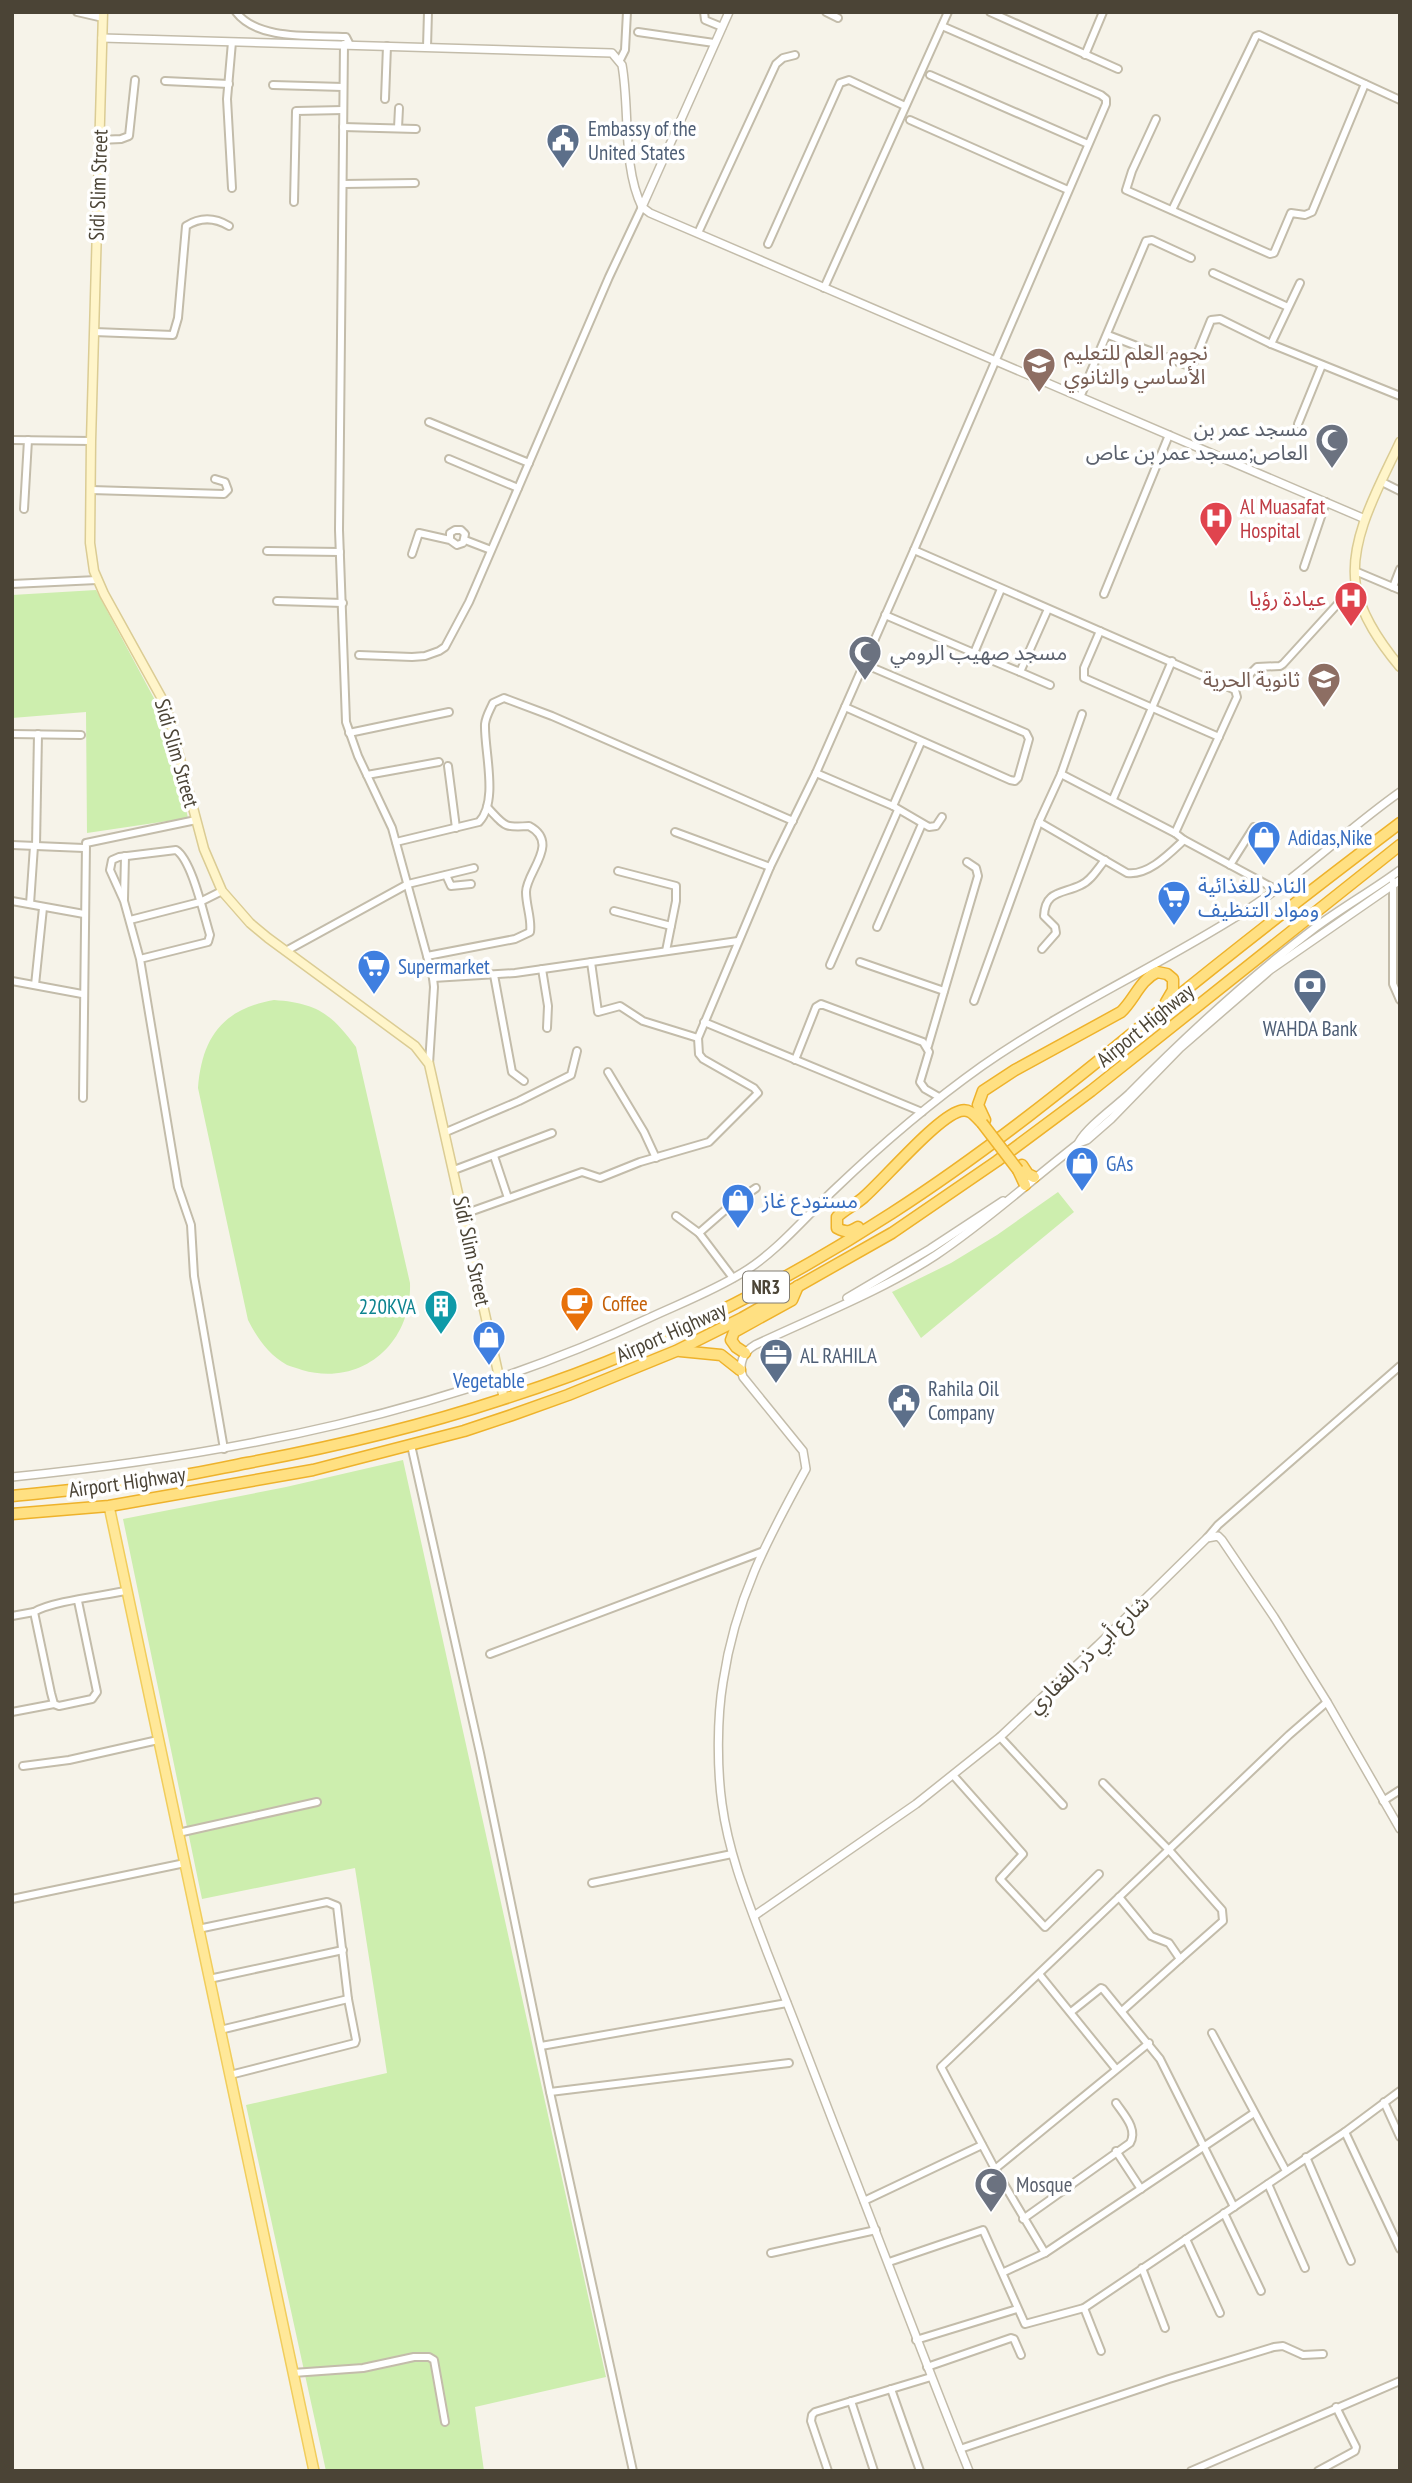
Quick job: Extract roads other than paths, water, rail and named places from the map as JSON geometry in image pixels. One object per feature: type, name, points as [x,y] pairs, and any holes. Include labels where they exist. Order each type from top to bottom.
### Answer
[{"type":"highway","name":"Airport Highway","points":[[12,1496],[156,1480],[303,1452],[407,1427],[504,1399],[618,1356],[717,1312],[801,1268],[946,1176],[1095,1066],[1156,1014],[1400,823]]},
{"type":"highway","name":"Airport Highway","points":[[12,1514],[109,1506],[313,1470],[464,1431],[569,1395],[676,1351],[742,1318],[892,1234],[997,1161],[1091,1091],[1400,845]]},
{"type":"highway","points":[[984,1122],[978,1105],[983,1091],[1015,1070],[1121,1012],[1130,1004],[1142,976],[1161,971],[1173,979],[1173,990],[1156,1014]]},
{"type":"highway","points":[[946,1176],[848,1232],[837,1228],[837,1217],[842,1212],[863,1198],[891,1169],[951,1116],[962,1111],[969,1111],[984,1122],[1020,1168],[1034,1177]]},
{"type":"highway","points":[[1020,1168],[1025,1185]]},
{"type":"highway","points":[[745,1353],[733,1344],[731,1340],[734,1332],[792,1300],[798,1286]]},
{"type":"highway","points":[[676,1351],[721,1354],[740,1370]]},
{"type":"main road","name":"Sidi Slim Street","points":[[103,15],[91,441],[90,543],[97,580],[166,706],[208,862],[222,891],[250,923],[415,1046],[429,1064],[504,1399]]},
{"type":"main road","points":[[1400,442],[1365,519],[1355,557],[1355,584],[1366,615],[1378,638],[1400,667]]},
{"type":"main road","points":[[109,1506],[314,2471]]},
{"type":"street","points":[[77,12],[103,15]]},
{"type":"street","points":[[236,12],[257,28],[292,36],[346,37],[339,339],[342,381],[340,552],[345,710],[349,733],[396,842],[433,978],[435,987],[429,1064]]},
{"type":"street","points":[[427,47],[428,12]]},
{"type":"street","points":[[620,60],[625,50],[627,12]]},
{"type":"street","points":[[704,12],[705,20],[722,27]]},
{"type":"street","points":[[359,655],[425,656],[445,647],[469,602],[609,277],[729,12]]},
{"type":"street","points":[[826,12],[838,18]]},
{"type":"street","points":[[824,288],[948,12]]},
{"type":"street","points":[[990,12],[1118,69]]},
{"type":"street","points":[[1085,55],[1103,12]]},
{"type":"street","points":[[464,1214],[582,1172],[600,1178],[709,1142],[758,1093],[754,1088],[703,1059],[699,1054],[698,1038],[738,941],[816,773],[914,550],[1106,104],[1103,96],[942,26]]},
{"type":"street","points":[[638,32],[714,43]]},
{"type":"street","points":[[1172,209],[1256,36],[1259,35],[1400,100]]},
{"type":"street","points":[[102,38],[612,53],[620,60],[623,69],[631,164],[637,193],[642,207],[650,213],[1365,519]]},
{"type":"street","points":[[232,43],[227,99],[232,188]]},
{"type":"street","points":[[385,99],[387,46]]},
{"type":"street","points":[[698,233],[776,64],[783,58],[795,55]]},
{"type":"street","points":[[930,75],[1088,144]]},
{"type":"street","points":[[99,140],[125,139],[129,136],[135,80]]},
{"type":"street","points":[[768,244],[840,83],[849,80],[905,106]]},
{"type":"street","points":[[165,81],[229,84]]},
{"type":"street","points":[[1156,119],[1126,188],[1270,254],[1274,253],[1291,213],[1305,215],[1312,212],[1365,84]]},
{"type":"street","points":[[273,85],[343,87]]},
{"type":"street","points":[[398,128],[399,108]]},
{"type":"street","points":[[294,202],[296,111],[343,110]]},
{"type":"street","points":[[910,120],[1069,190]]},
{"type":"street","points":[[343,127],[416,129]]},
{"type":"street","points":[[343,184],[415,183]]},
{"type":"street","points":[[94,332],[173,335],[178,318],[186,226],[211,219],[229,226]]},
{"type":"street","points":[[1081,396],[1146,241],[1152,240],[1191,258]]},
{"type":"street","points":[[1213,273],[1288,307]]},
{"type":"street","points":[[1271,344],[1300,283]]},
{"type":"street","points":[[1108,335],[1189,366],[1194,362],[1211,320],[1215,318],[1271,344],[1400,396]]},
{"type":"street","points":[[1298,424],[1322,365]]},
{"type":"street","points":[[429,422],[529,463]]},
{"type":"street","points":[[1104,594],[1169,435]]},
{"type":"street","points":[[12,440],[91,441]]},
{"type":"street","points":[[24,509],[28,440]]},
{"type":"street","points":[[449,458],[518,488]]},
{"type":"street","points":[[91,490],[217,495],[227,493],[225,482],[215,479]]},
{"type":"street","points":[[1382,482],[1400,491]]},
{"type":"street","points":[[1304,567],[1326,502]]},
{"type":"street","points":[[450,540],[450,533],[457,529],[465,533],[465,540]]},
{"type":"street","points":[[412,554],[419,533],[450,540],[459,545],[465,540]]},
{"type":"street","points":[[465,540],[491,550]]},
{"type":"street","points":[[914,550],[1235,690],[1237,697],[1175,832]]},
{"type":"street","points":[[267,551],[340,552]]},
{"type":"street","points":[[1355,571],[1396,588],[1400,569]]},
{"type":"street","points":[[12,584],[97,580]]},
{"type":"street","points":[[1248,676],[1257,667],[1283,664],[1355,584]]},
{"type":"street","points":[[974,653],[1001,589]]},
{"type":"street","points":[[277,601],[343,603]]},
{"type":"street","points":[[1020,672],[1048,609]]},
{"type":"street","points":[[885,615],[1050,685]]},
{"type":"street","points":[[1100,631],[1084,667],[1084,678],[1219,737]]},
{"type":"street","points":[[1113,799],[1172,661]]},
{"type":"street","points":[[845,707],[1016,781],[1029,739],[1024,731],[864,664]]},
{"type":"street","points":[[396,842],[479,822],[486,815],[488,751],[485,723],[493,703],[503,698],[552,716],[793,821]]},
{"type":"street","points":[[349,733],[449,712]]},
{"type":"street","points":[[974,1001],[1039,822],[1061,774],[1082,714]]},
{"type":"street","points":[[12,734],[80,734]]},
{"type":"street","points":[[30,904],[35,846],[38,734]]},
{"type":"street","points":[[830,965],[921,742]]},
{"type":"street","points":[[367,775],[439,762]]},
{"type":"street","points":[[448,766],[456,828]]},
{"type":"street","points":[[816,773],[895,808],[922,824],[935,827],[942,817]]},
{"type":"street","points":[[1061,774],[1175,832],[1184,840],[1275,889]]},
{"type":"street","points":[[12,1477],[74,1471],[224,1449],[377,1416],[499,1379],[601,1340],[733,1278],[769,1252],[869,1156],[939,1097],[1036,1030],[1142,976],[1246,911],[1400,792]]},
{"type":"street","points":[[427,956],[515,939],[530,932],[525,891],[541,856],[539,836],[529,826],[512,828],[505,825],[487,807]]},
{"type":"street","points":[[83,1098],[84,848],[89,841],[196,820]]},
{"type":"street","points":[[1039,822],[1127,873],[1134,874],[1160,861],[1184,840]]},
{"type":"street","points":[[877,927],[922,824]]},
{"type":"street","points":[[1230,865],[1254,827]]},
{"type":"street","points":[[675,832],[771,867]]},
{"type":"street","points":[[12,845],[84,848]]},
{"type":"street","points":[[140,959],[208,942],[210,935],[200,902],[180,853],[176,850],[125,856],[112,860],[110,870],[124,901],[140,959],[178,1187],[191,1225],[194,1276],[224,1449]]},
{"type":"street","points":[[124,901],[125,856]]},
{"type":"street","points":[[1042,950],[1056,933],[1055,927],[1044,916],[1051,897],[1082,885],[1105,860]]},
{"type":"street","points":[[939,1097],[925,1089],[920,1082],[978,876],[976,869],[967,862]]},
{"type":"street","points":[[286,951],[408,884],[474,868]]},
{"type":"street","points":[[618,870],[676,886],[676,901],[666,951]]},
{"type":"street","points":[[1400,870],[1395,880],[1393,984],[1400,1000]]},
{"type":"street","points":[[446,875],[451,886],[471,884]]},
{"type":"street","points":[[969,2471],[916,2340],[889,2262],[754,1916],[732,1854],[721,1802],[719,1737],[723,1682],[737,1618],[761,1552],[806,1469],[807,1462],[803,1451],[749,1386],[740,1370],[745,1353],[754,1345],[813,1317],[930,1249],[1016,1194],[1034,1177],[1079,1143],[1087,1140],[1111,1119],[1179,1046],[1270,970],[1395,880]]},
{"type":"street","points":[[130,920],[200,902],[222,891]]},
{"type":"street","points":[[12,901],[84,914]]},
{"type":"street","points":[[35,985],[43,908]]},
{"type":"street","points":[[614,912],[671,926]]},
{"type":"street","points":[[433,978],[542,970],[738,941]]},
{"type":"street","points":[[592,962],[598,1012],[620,1006],[643,1021],[698,1038]]},
{"type":"street","points":[[860,962],[944,991]]},
{"type":"street","points":[[542,970],[548,1006],[547,1028]]},
{"type":"street","points":[[494,975],[512,1072],[524,1081]]},
{"type":"street","points":[[12,981],[82,994]]},
{"type":"street","points":[[795,1060],[816,1007],[821,1004],[928,1046]]},
{"type":"street","points":[[705,1022],[922,1112]]},
{"type":"street","points":[[446,1132],[571,1075],[577,1051]]},
{"type":"street","points":[[608,1072],[644,1132],[656,1158]]},
{"type":"street","points":[[454,1170],[552,1133]]},
{"type":"street","points":[[494,1156],[508,1198]]},
{"type":"street","points":[[699,1233],[738,1199],[756,1188]]},
{"type":"street","points":[[676,1216],[699,1233],[733,1278]]},
{"type":"street","name":"شارع أبي ذر الغفاري","points":[[754,1916],[916,1804],[1000,1737],[1098,1645],[1218,1525],[1400,1366]]},
{"type":"street","points":[[411,1445],[633,2471]]},
{"type":"street","points":[[1207,1538],[1220,1537],[1223,1540],[1327,1702],[1400,1829]]},
{"type":"street","points":[[490,1654],[761,1552]]},
{"type":"street","points":[[12,1616],[125,1591]]},
{"type":"street","points":[[12,1712],[92,1699],[97,1692],[78,1601]]},
{"type":"street","points":[[34,1612],[54,1704]]},
{"type":"street","points":[[1045,2253],[995,2169],[942,2067],[1289,1735],[1327,1702]]},
{"type":"street","points":[[1000,1737],[1063,1805]]},
{"type":"street","points":[[23,1766],[69,1760],[158,1741]]},
{"type":"street","points":[[953,1775],[1023,1854],[1000,1879],[1045,1927],[1099,1874]]},
{"type":"street","points":[[1103,1783],[1169,1850],[1222,1910],[1224,1916],[1223,1921],[1122,2011]]},
{"type":"street","points":[[1383,1801],[1400,1790]]},
{"type":"street","points":[[178,1833],[317,1802]]},
{"type":"street","points":[[592,1883],[732,1854]]},
{"type":"street","points":[[12,1899],[185,1863]]},
{"type":"street","points":[[1119,1897],[1151,1936],[1169,1943],[1180,1959]]},
{"type":"street","points":[[198,1929],[327,1902],[337,1906],[355,2043],[230,2075]]},
{"type":"street","points":[[209,1979],[343,1950]]},
{"type":"street","points":[[1039,1974],[1116,2069]]},
{"type":"street","points":[[1071,2012],[1101,1988],[1149,2043],[1160,2059],[1234,2207]]},
{"type":"street","points":[[220,2030],[348,1999]]},
{"type":"street","points":[[541,2046],[787,2003]]},
{"type":"street","points":[[1212,2033],[1286,2171]]},
{"type":"street","points":[[995,2169],[1149,2043]]},
{"type":"street","points":[[550,2092],[789,2063]]},
{"type":"street","points":[[889,2262],[983,2230],[1022,2321],[1028,2324],[1084,2308],[1345,2132],[1400,2091]]},
{"type":"street","points":[[1384,2102],[1400,2137]]},
{"type":"street","points":[[1023,2219],[1130,2143],[1134,2135],[1116,2103]]},
{"type":"street","points":[[1003,2272],[1045,2253],[1254,2113]]},
{"type":"street","points":[[1345,2132],[1400,2249]]},
{"type":"street","points":[[864,2201],[982,2145]]},
{"type":"street","points":[[1116,2151],[1140,2189]]},
{"type":"street","points":[[1306,2157],[1352,2261]]},
{"type":"street","points":[[1268,2184],[1305,2267]]},
{"type":"street","points":[[1224,2213],[1261,2291]]},
{"type":"street","points":[[771,2253],[876,2230]]},
{"type":"street","points":[[1186,2239],[1220,2313]]},
{"type":"street","points":[[1142,2268],[1165,2329]]},
{"type":"street","points":[[1084,2308],[1101,2351]]},
{"type":"street","points":[[916,2340],[1017,2309]]},
{"type":"street","points":[[927,2367],[1011,2338],[1016,2341],[1021,2355]]},
{"type":"street","points":[[960,2449],[1274,2347],[1283,2346],[1303,2355],[1323,2354]]},
{"type":"street","points":[[293,2373],[363,2368],[414,2357],[429,2357],[434,2360],[438,2370],[445,2422]]},
{"type":"street","points":[[828,2471],[811,2421],[816,2412],[931,2376]]},
{"type":"street","points":[[1191,2471],[1400,2381]]},
{"type":"street","points":[[891,2389],[920,2471]]},
{"type":"street","points":[[851,2401],[874,2471]]},
{"type":"street","points":[[1318,2471],[1355,2451],[1356,2447],[1336,2407]]},
{"type":"place","name":"Embassy of the United States","points":[[563,170]]},
{"type":"place","name":"نجوم العلم للتعليم الأساسي والثانوي","points":[[1039,394]]},
{"type":"place","name":"مسجد عمر بن العاص;مسجد عمر بن عاص","points":[[1332,470]]},
{"type":"place","name":"Al Muasafat Hospital","points":[[1216,548]]},
{"type":"place","name":"عيادة رؤيا","points":[[1351,628]]},
{"type":"place","name":"مسجد صهيب الرومي","points":[[865,682]]},
{"type":"place","name":"ثانوية الحرية","points":[[1324,709]]},
{"type":"place","name":"Adidas,Nike","points":[[1264,867]]},
{"type":"place","name":"النادر للغذائية ومواد التنظيف","points":[[1174,927]]},
{"type":"place","name":"Supermarket","points":[[374,996]]},
{"type":"place","name":"WAHDA Bank","points":[[1310,1015]]},
{"type":"place","name":"GAs","points":[[1082,1193]]},
{"type":"place","name":"مستودع غاز","points":[[738,1230]]},
{"type":"place","name":"Coffee","points":[[577,1333]]},
{"type":"place","name":"220KVA","points":[[441,1336]]},
{"type":"place","name":"Vegetable","points":[[489,1367]]},
{"type":"place","name":"AL RAHILA","points":[[776,1385]]},
{"type":"place","name":"Rahila Oil Company","points":[[904,1430]]},
{"type":"place","name":"Mosque","points":[[991,2214]]}]
